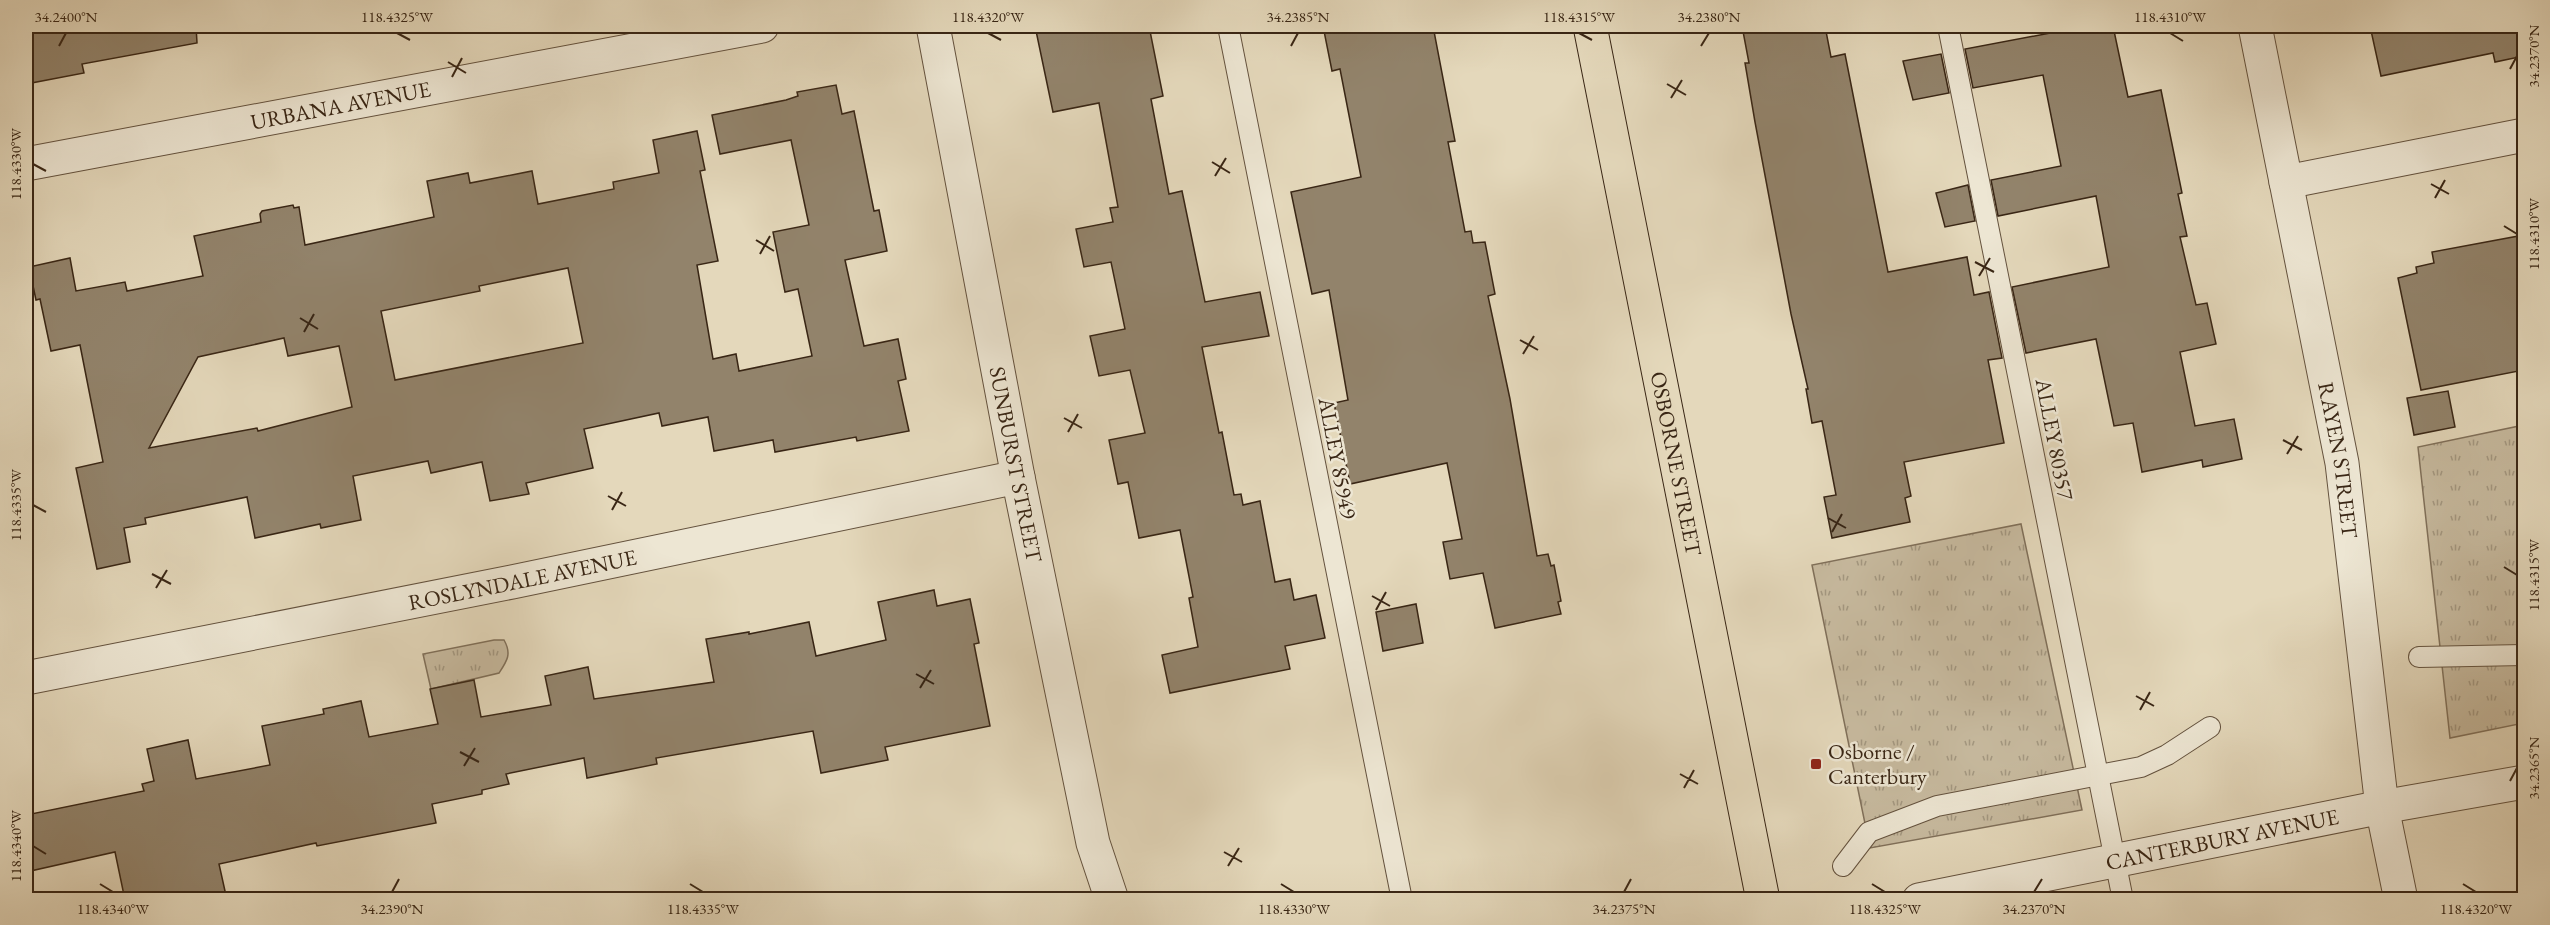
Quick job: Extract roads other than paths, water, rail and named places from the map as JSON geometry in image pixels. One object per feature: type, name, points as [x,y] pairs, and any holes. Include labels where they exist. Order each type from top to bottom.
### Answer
[{"type":"main road","name":"OSBORNE STREET","points":[[1590,26],[1763,900]]},
{"type":"street","name":"URBANA AVENUE","points":[[26,164],[762,26]]},
{"type":"street","name":"SUNBURST STREET","points":[[933,26],[1018,477],[1094,843],[1112,900]]},
{"type":"street","name":"RAYEN STREET","points":[[2255,26],[2342,463],[2382,807],[2401,900]]},
{"type":"street","points":[[2286,182],[2524,135]]},
{"type":"street","name":"ROSLYNDALE AVENUE","points":[[26,678],[512,582],[1018,477]]},
{"type":"street","name":"CANTERBURY AVENUE","points":[[1919,900],[2382,807],[2524,782]]},
{"type":"lane","name":"ALLEY 85949","points":[[1228,26],[1402,900]]},
{"type":"lane","name":"ALLEY 80357","points":[[1948,26],[2123,900]]},
{"type":"lane","points":[[2419,657],[2524,655]]},
{"type":"lane","points":[[1843,866],[1869,832],[1937,806],[2141,768],[2167,755],[2210,727]]},
{"type":"place","name":"Osborne / Canterbury","points":[[1816,764]]}]
